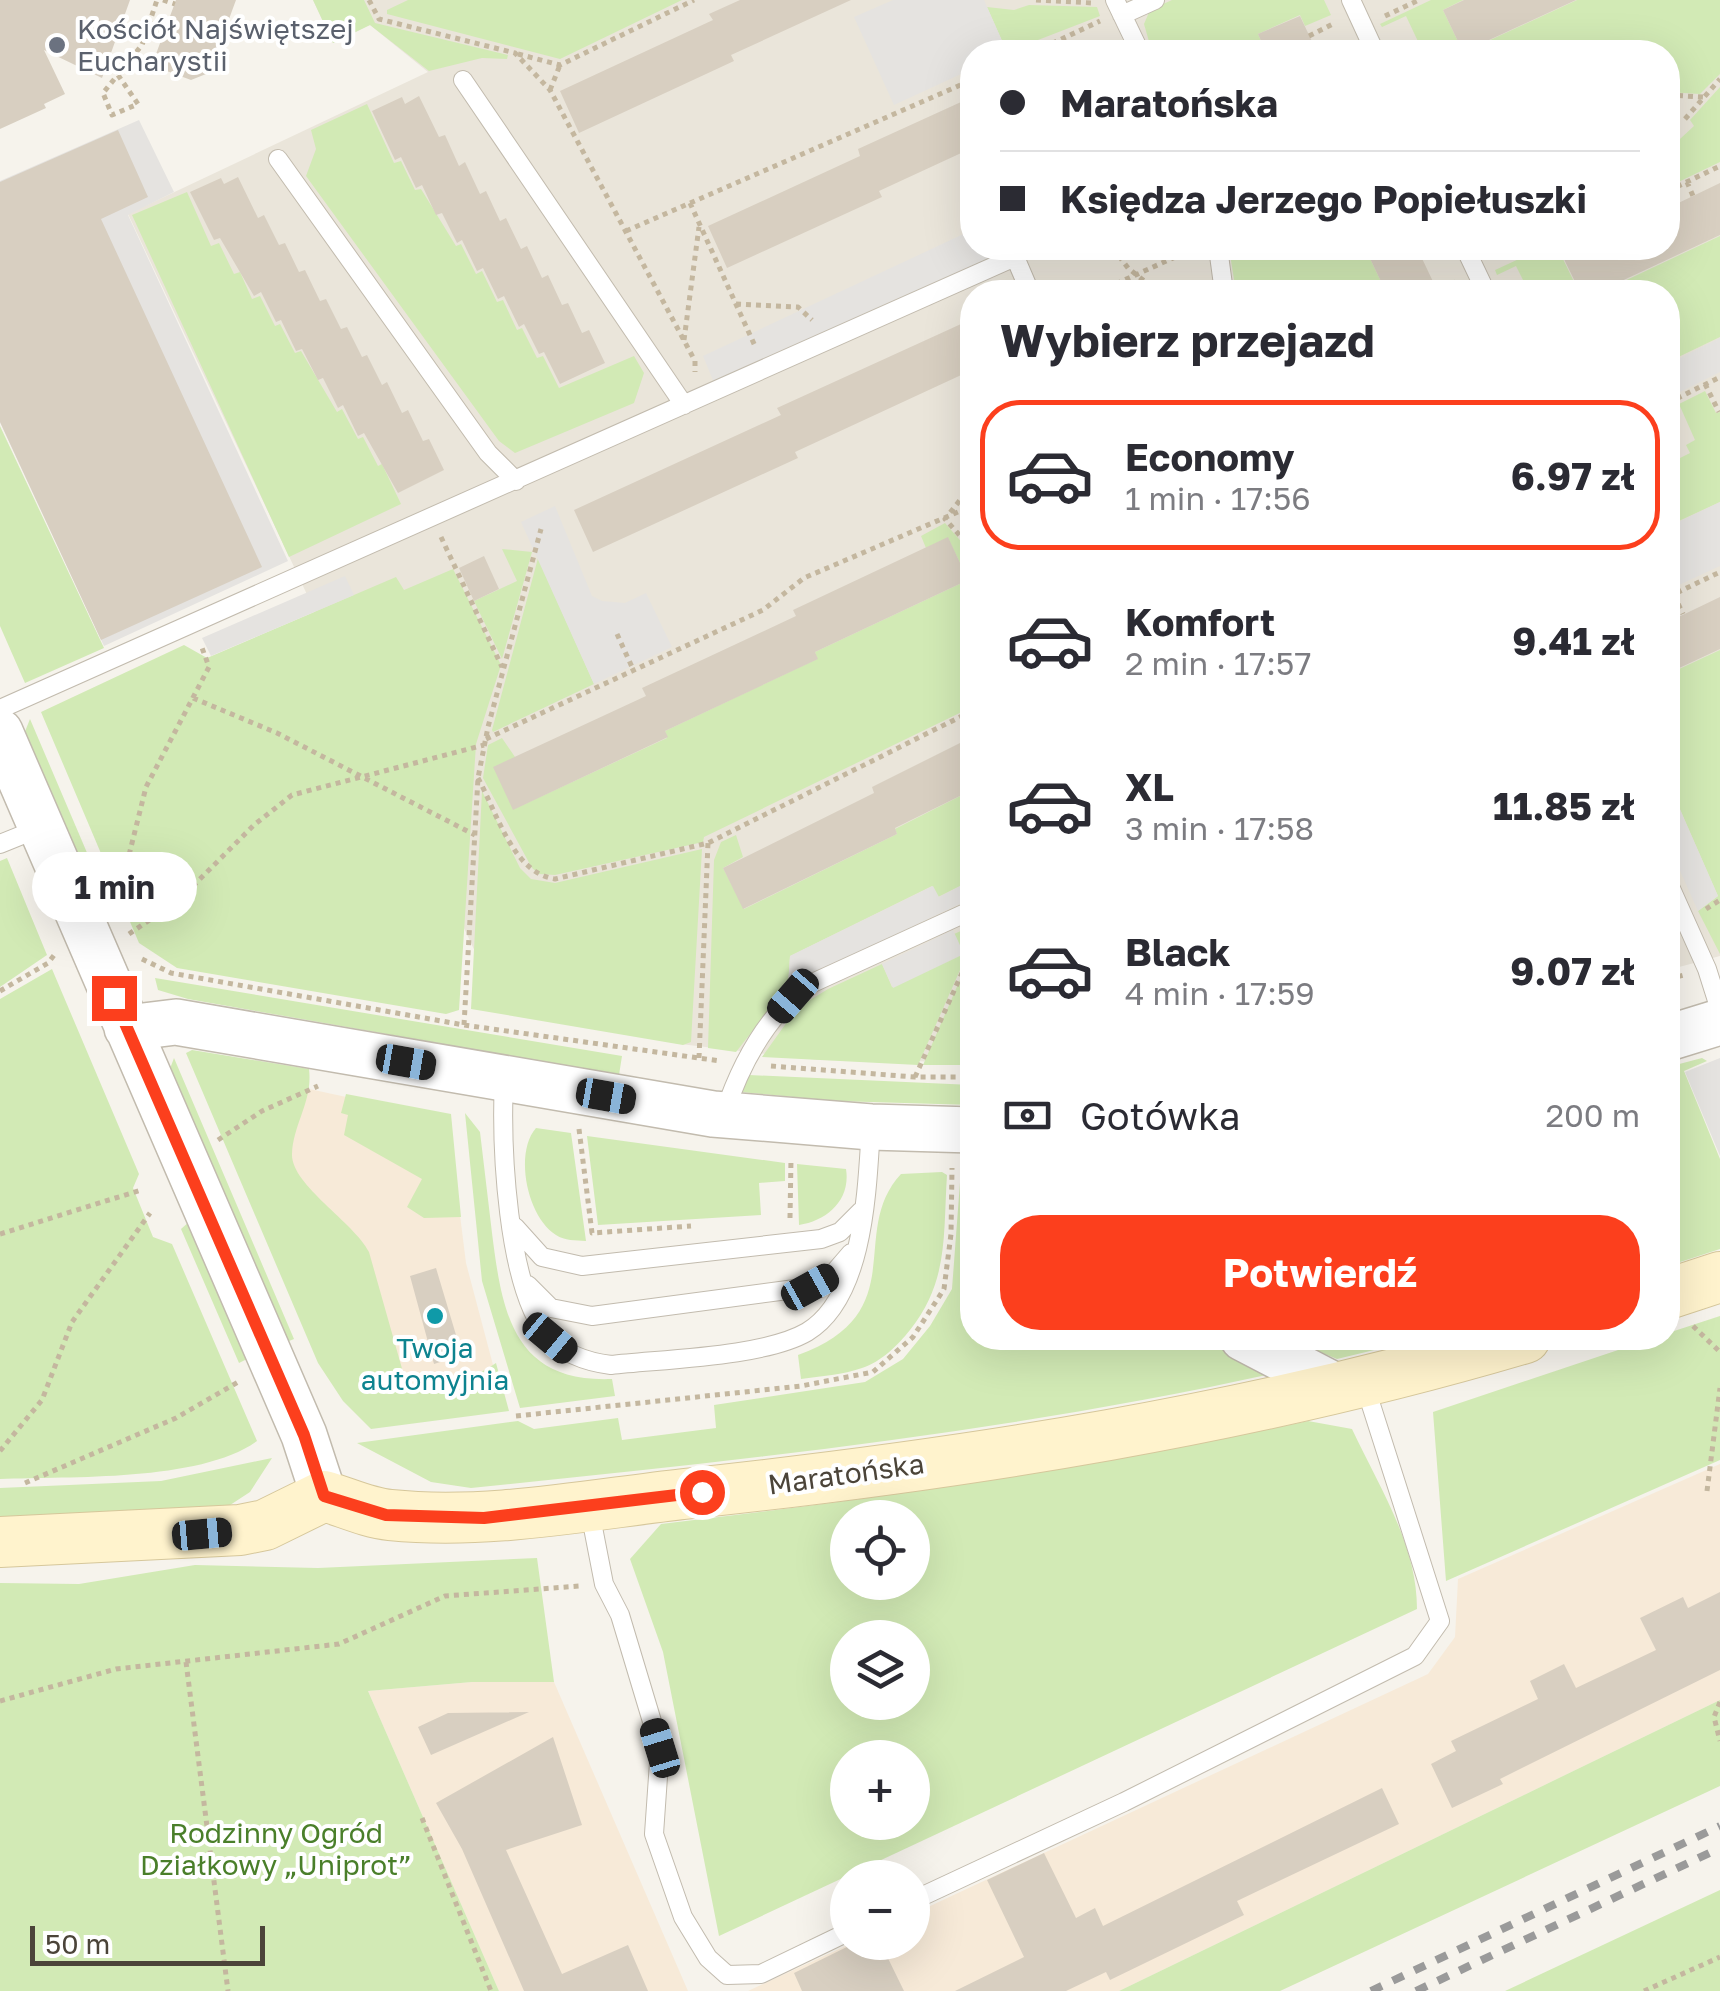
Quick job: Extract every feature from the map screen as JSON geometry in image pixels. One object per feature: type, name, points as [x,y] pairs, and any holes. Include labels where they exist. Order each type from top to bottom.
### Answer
[{"type":"main road","points":[[1680,1307],[1720,1278]]},
{"type":"main road","name":"Maratońska","points":[[324,1496],[386,1515],[484,1518],[782,1483],[1043,1445],[1350,1384],[1479,1350]]},
{"type":"main road","points":[[0,1542],[240,1530],[266,1525],[324,1496]]},
{"type":"street","points":[[0,732],[304,1435],[324,1496]]},
{"type":"street","points":[[127,1028],[176,1022],[724,1115],[960,1130]]},
{"type":"street","points":[[1680,1034],[1720,1022]]},
{"type":"street","points":[[1271,1350],[1350,1384]]},
{"type":"lane","points":[[1133,40],[1116,11],[1156,0]]},
{"type":"lane","points":[[1358,3],[1371,40]]},
{"type":"lane","points":[[463,80],[689,402]]},
{"type":"lane","points":[[278,159],[488,453],[516,482]]},
{"type":"lane","points":[[963,280],[1008,260]]},
{"type":"lane","points":[[0,708],[960,282]]},
{"type":"lane","points":[[0,844],[42,827]]},
{"type":"lane","points":[[1680,909],[1720,1010]]},
{"type":"lane","points":[[724,1115],[743,1065],[763,1032],[806,986],[960,915]]},
{"type":"lane","points":[[504,1079],[503,1146],[520,1272],[535,1317],[550,1338],[568,1354],[590,1363],[611,1365],[762,1347],[808,1332],[836,1303],[845,1286],[863,1208],[871,1127]]},
{"type":"lane","points":[[512,1222],[542,1258],[582,1266],[822,1239],[840,1232],[863,1208]]},
{"type":"lane","points":[[520,1272],[535,1296],[551,1308],[592,1316],[810,1287],[832,1275],[857,1243]]},
{"type":"lane","points":[[930,1893],[1140,1794],[1414,1656],[1440,1621],[1350,1384]]},
{"type":"lane","points":[[589,1504],[604,1584],[620,1615],[660,1748],[654,1834],[683,1917],[708,1958],[726,1975],[761,1974],[830,1941]]},
{"type":"path","points":[[118,76],[138,104],[112,115],[103,93],[142,45],[160,0],[174,4]]},
{"type":"path","points":[[369,0],[379,19],[560,64],[694,0]]},
{"type":"path","points":[[1036,0],[1099,3],[1116,11]]},
{"type":"path","points":[[1058,40],[1116,11]]},
{"type":"path","points":[[1309,36],[1338,22]]},
{"type":"path","points":[[515,53],[550,90],[695,360],[689,402]]},
{"type":"path","points":[[550,90],[560,64]]},
{"type":"path","points":[[1685,119],[1720,80]]},
{"type":"path","points":[[626,231],[960,85]]},
{"type":"path","points":[[1680,96],[1704,97]]},
{"type":"path","points":[[1680,185],[1720,166]]},
{"type":"path","points":[[1687,182],[1693,196]]},
{"type":"path","points":[[690,203],[765,368]]},
{"type":"path","points":[[683,343],[700,224]]},
{"type":"path","points":[[1124,260],[1142,280]]},
{"type":"path","points":[[1125,280],[1169,260]]},
{"type":"path","points":[[736,304],[798,308],[810,316],[822,343]]},
{"type":"path","points":[[1680,397],[1720,377]]},
{"type":"path","points":[[1706,384],[1719,412]]},
{"type":"path","points":[[945,519],[960,500]]},
{"type":"path","points":[[128,934],[180,899],[254,825],[292,795],[485,742],[633,668],[764,610],[804,578],[960,512]]},
{"type":"path","points":[[432,518],[503,670]]},
{"type":"path","points":[[945,519],[960,536]]},
{"type":"path","points":[[464,1024],[478,778],[541,529]]},
{"type":"path","points":[[1680,592],[1720,572]]},
{"type":"path","points":[[1680,608],[1684,614]]},
{"type":"path","points":[[116,906],[146,788],[208,667],[193,623]]},
{"type":"path","points":[[617,634],[633,668]]},
{"type":"path","points":[[193,698],[278,733],[475,835]]},
{"type":"path","points":[[478,778],[523,863],[537,876],[556,878],[708,843],[960,717]]},
{"type":"path","points":[[699,1058],[708,843]]},
{"type":"path","points":[[124,924],[134,945]]},
{"type":"path","points":[[0,991],[48,963],[54,954]]},
{"type":"path","points":[[139,956],[156,969],[171,973],[464,1024],[743,1065],[914,1077],[960,1076]]},
{"type":"path","points":[[914,1077],[960,977]]},
{"type":"path","points":[[216,1142],[262,1110],[330,1081]]},
{"type":"path","points":[[578,1124],[592,1233],[691,1226]]},
{"type":"path","points":[[790,1220],[791,1156]]},
{"type":"path","points":[[0,1234],[140,1190]]},
{"type":"path","points":[[0,1451],[42,1400],[72,1322],[150,1213]]},
{"type":"path","points":[[1680,1310],[1720,1352]]},
{"type":"path","points":[[25,1483],[176,1418],[238,1382]]},
{"type":"path","points":[[1707,1491],[1720,1388]]},
{"type":"path","points":[[0,1701],[116,1669],[339,1644],[445,1596],[604,1584]]},
{"type":"path","points":[[186,1660],[228,1991]]},
{"type":"path","points":[[1720,1702],[1714,1717],[1720,1741]]},
{"type":"path","points":[[422,1818],[491,1991]]},
{"type":"path","points":[[1644,1991],[1720,1957]]},
{"type":"shaded area","points":[[313,0],[1720,0],[1720,956],[1680,967],[1680,280],[960,280],[960,1062],[818,1060],[680,1044],[503,1011],[128,214],[428,72],[370,25],[333,43]]},
{"type":"shaded area","points":[[893,0],[984,0],[1002,40],[960,40],[960,75],[894,105],[854,17]]},
{"type":"shaded area","points":[[139,120],[174,192],[128,215],[288,561],[104,646],[0,422],[0,181]]},
{"type":"shaded area","points":[[960,236],[960,260],[1003,262],[717,390],[703,356]]},
{"type":"shaded area","points":[[1720,338],[1720,372],[1680,392],[1680,358]]},
{"type":"shaded area","points":[[1720,502],[1720,566],[1680,584],[1680,521]]},
{"type":"shaded area","points":[[555,506],[592,596],[625,603],[646,593],[672,647],[594,684],[521,522]]},
{"type":"shaded area","points":[[345,576],[354,595],[211,656],[202,638]]},
{"type":"shaded area","points":[[1680,809],[1718,896],[1698,911],[1680,871]]},
{"type":"shaded area","points":[[933,886],[939,897],[960,886],[960,904],[788,986],[790,956]]},
{"type":"shaded area","points":[[953,930],[960,945],[960,956],[893,988],[882,964]]},
{"type":"shaded area","points":[[1720,1058],[1720,1156],[1685,1072]]},
{"type":"shaded area","points":[[300,1087],[448,1119],[466,1263],[497,1380],[407,1399],[283,1160]]},
{"type":"shaded area","points":[[1720,1464],[1720,1700],[1119,1991],[748,1991],[830,1953],[830,1960],[930,1960],[930,1906],[1428,1674],[1455,1637],[1458,1579]]},
{"type":"shaded area","points":[[472,1682],[554,1682],[688,1991],[499,1991],[368,1691]]},
{"type":"green space","points":[[313,0],[364,0],[375,23],[508,55],[507,59],[482,58],[429,71],[370,25],[333,43]]},
{"type":"green space","points":[[408,0],[682,0],[560,59],[387,14],[387,10]]},
{"type":"green space","points":[[1172,0],[1324,0],[1331,15],[1305,26],[1300,15],[1258,34],[1261,40],[1149,40],[1144,24],[1150,10]]},
{"type":"green space","points":[[1431,0],[1463,0],[1443,10],[1457,40],[1417,40],[1406,16],[1382,27],[1380,24]]},
{"type":"green space","points":[[1577,0],[1720,0],[1720,74],[1700,94],[1680,93],[1680,40],[1490,40]]},
{"type":"green space","points":[[1029,5],[1097,7],[1100,16],[1038,40],[1002,40],[987,7],[1014,10]]},
{"type":"green space","points":[[1720,87],[1720,162],[1680,181],[1680,139],[1694,126],[1690,120]]},
{"type":"green space","points":[[367,104],[394,163],[401,161],[415,190],[421,189],[456,246],[461,244],[476,274],[482,271],[497,302],[503,300],[517,330],[522,328],[537,358],[543,356],[559,388],[634,356],[644,373],[634,403],[515,453],[499,441],[306,176],[316,149],[311,130]]},
{"type":"green space","points":[[187,192],[211,246],[219,243],[234,274],[240,272],[252,299],[260,296],[295,353],[301,351],[337,412],[342,409],[358,439],[363,437],[378,466],[382,464],[401,504],[289,557],[132,215]]},
{"type":"green space","points":[[1720,236],[1720,337],[1680,356],[1680,280],[1626,280],[1669,260],[1680,260],[1680,255]]},
{"type":"green space","points":[[1231,260],[1371,260],[1380,280],[1234,280]]},
{"type":"green space","points":[[1517,260],[1563,260],[1573,280],[1523,280],[1516,266],[1497,275],[1495,270]]},
{"type":"green space","points":[[1705,391],[1716,413],[1720,412],[1720,502],[1680,520],[1680,458],[1690,453],[1686,445],[1695,440],[1680,404]]},
{"type":"green space","points":[[0,426],[104,648],[25,683],[0,626]]},
{"type":"green space","points":[[945,523],[960,540],[960,563],[948,538],[926,548],[921,536]]},
{"type":"green space","points":[[502,549],[532,552],[502,659],[474,601],[517,581]]},
{"type":"green space","points":[[538,558],[594,684],[493,732],[492,730]]},
{"type":"green space","points":[[453,569],[501,665],[476,744],[459,1010],[446,1014],[177,968],[139,943],[41,712],[184,645],[207,658],[396,577],[404,590]]},
{"type":"green space","points":[[960,584],[960,713],[704,837],[703,842],[555,875],[539,874],[532,868],[483,778],[488,745],[502,738],[515,757],[514,809],[667,738],[665,731],[817,659],[815,652]]},
{"type":"green space","points":[[1720,650],[1720,954],[1698,911],[1718,896],[1680,809],[1680,669]]},
{"type":"green space","points":[[30,719],[114,916],[101,922],[24,734]]},
{"type":"green space","points":[[482,791],[520,868],[531,879],[555,883],[702,849],[691,1042],[683,1045],[471,1009]]},
{"type":"green space","points":[[960,796],[960,886],[938,897],[932,886],[790,956],[788,986],[736,1052],[708,1048],[714,860],[721,842],[736,835],[743,857],[723,868],[744,909],[897,834],[895,829]]},
{"type":"green space","points":[[7,858],[47,955],[0,987],[0,861]]},
{"type":"green space","points":[[960,954],[960,970],[918,1065],[762,1057],[797,1008],[828,989],[882,964],[892,987]]},
{"type":"green space","points":[[52,969],[139,1174],[133,1188],[153,1237],[172,1244],[257,1441],[233,1454],[203,1464],[134,1474],[0,1479],[0,999]]},
{"type":"green space","points":[[155,978],[622,1056],[619,1075],[188,999],[158,990]]},
{"type":"green space","points":[[960,980],[960,1065],[923,1065]]},
{"type":"green space","points":[[192,1050],[309,1069],[308,1092],[293,1143],[294,1166],[369,1252],[403,1372],[415,1388],[437,1389],[496,1363],[509,1411],[371,1429],[343,1401],[318,1363],[186,1053]]},
{"type":"green space","points":[[174,1058],[294,1339],[284,1343],[168,1074]]},
{"type":"green space","points":[[1702,1058],[1707,1061],[1684,1071],[1720,1159],[1720,1249],[1680,1262],[1680,1064]]},
{"type":"green space","points":[[749,1075],[960,1084],[960,1105],[836,1101],[741,1092]]},
{"type":"green space","points":[[346,1094],[451,1114],[461,1217],[424,1218],[407,1207],[422,1179],[344,1135],[348,1115],[341,1113]]},
{"type":"green space","points":[[465,1113],[480,1132],[501,1290],[519,1337],[533,1355],[553,1369],[579,1377],[612,1379],[615,1396],[520,1408],[482,1281]]},
{"type":"green space","points":[[536,1128],[571,1133],[586,1241],[556,1235],[531,1200],[526,1153]]},
{"type":"green space","points":[[587,1136],[785,1163],[785,1181],[759,1183],[761,1215],[598,1225]]},
{"type":"green space","points":[[797,1164],[846,1169],[847,1180],[835,1207],[819,1219],[799,1225]]},
{"type":"green space","points":[[901,1174],[947,1175],[942,1257],[923,1312],[900,1341],[876,1362],[847,1372],[801,1379],[798,1355],[834,1338],[855,1317],[867,1295],[878,1221],[886,1197]]},
{"type":"green space","points":[[960,1183],[960,1350],[1227,1350],[1271,1374],[973,1428],[471,1488],[431,1482],[357,1443],[518,1421],[534,1429],[618,1418],[622,1440],[716,1428],[714,1405],[865,1382],[903,1359],[930,1326],[952,1289]]},
{"type":"green space","points":[[190,1221],[249,1358],[239,1363],[181,1229]]},
{"type":"green space","points":[[1720,1316],[1720,1460],[1446,1581],[1433,1412],[1618,1350],[1680,1350],[1680,1329]]},
{"type":"green space","points":[[1315,1350],[1374,1350],[1337,1359]]},
{"type":"green space","points":[[1308,1421],[1352,1429],[1404,1539],[1417,1609],[930,1837],[930,1740],[830,1740],[830,1840],[924,1840],[881,1860],[830,1860],[830,1884],[719,1936],[663,1652],[630,1559],[661,1524],[830,1503],[830,1600],[930,1600],[930,1500],[851,1500],[1147,1453]]},
{"type":"green space","points":[[272,1458],[250,1492],[224,1509],[0,1520],[0,1488],[161,1481]]},
{"type":"green space","name":"Rodzinny Ogród Działkowy „Uniprot”","points":[[537,1558],[554,1682],[472,1682],[368,1691],[499,1991],[0,1991],[0,1583],[79,1584],[195,1565],[318,1568]]},
{"type":"green space","points":[[1720,1700],[1720,1786],[1280,1991],[1119,1991]]},
{"type":"green space","points":[[1720,1890],[1720,1991],[1505,1991]]},
{"type":"building","name":"Kościół Najświętszej Eucharystii","points":[[0,0],[130,0],[102,78],[44,50],[65,94],[44,104],[46,108],[0,129]]},
{"type":"building","points":[[176,0],[236,0],[229,19],[234,28],[224,33],[206,74],[191,80],[164,70],[156,54]]},
{"type":"building","points":[[740,0],[851,0],[731,55],[734,61],[579,133],[560,91],[713,20],[709,14]]},
{"type":"building","points":[[1464,0],[1576,0],[1489,40],[1457,40],[1443,10]]},
{"type":"building","points":[[1300,16],[1311,40],[1261,40],[1258,34]]},
{"type":"building","points":[[419,96],[439,137],[445,135],[459,166],[465,162],[480,194],[486,191],[500,221],[506,218],[521,249],[527,246],[542,278],[548,275],[562,305],[568,303],[582,333],[589,330],[605,363],[560,384],[524,324],[519,327],[504,296],[498,299],[483,268],[477,271],[462,240],[457,243],[442,213],[436,215],[422,185],[416,188],[401,157],[395,160],[372,111],[402,97],[405,104]]},
{"type":"building","points":[[960,102],[960,154],[879,191],[882,197],[727,268],[708,226],[860,156],[858,149]]},
{"type":"building","points":[[118,130],[148,197],[101,219],[262,567],[101,640],[0,422],[0,182]]},
{"type":"building","points":[[238,177],[258,218],[264,215],[279,245],[285,243],[299,272],[305,270],[320,301],[326,299],[341,329],[347,327],[362,357],[367,355],[382,385],[387,382],[402,413],[408,410],[423,441],[429,439],[444,470],[398,493],[364,433],[358,436],[343,405],[338,408],[302,349],[296,351],[261,292],[254,296],[220,238],[214,240],[190,192],[221,178],[224,184]]},
{"type":"building","points":[[1720,183],[1720,235],[1680,254],[1680,202]]},
{"type":"building","points":[[1371,260],[1423,260],[1432,280],[1380,280]]},
{"type":"building","points":[[1564,260],[1666,260],[1624,280],[1574,280]]},
{"type":"building","points":[[960,324],[960,376],[795,452],[798,458],[593,552],[574,510],[781,415],[777,408]]},
{"type":"building","points":[[948,537],[960,563],[960,584],[815,652],[818,659],[665,731],[668,737],[513,810],[493,767],[646,696],[642,688],[796,616],[793,610]]},
{"type":"building","points":[[484,556],[499,589],[474,601],[459,568]]},
{"type":"building","points":[[1720,597],[1720,649],[1680,668],[1680,616]]},
{"type":"building","points":[[960,743],[960,796],[895,828],[897,834],[743,909],[723,868],[874,793],[872,787]]},
{"type":"building","name":"Twoja automyjnia","points":[[436,1268],[462,1355],[434,1364],[410,1276]]},
{"type":"building","points":[[1720,1592],[1720,1670],[1500,1779],[1503,1784],[1452,1808],[1431,1764],[1456,1751],[1451,1741],[1538,1699],[1530,1681],[1564,1664],[1576,1688],[1656,1650],[1640,1618],[1683,1597],[1688,1608]]},
{"type":"building","points":[[529,1712],[431,1755],[418,1727],[448,1713]]},
{"type":"building","points":[[553,1737],[582,1825],[506,1850],[562,1974],[628,1945],[648,1991],[524,1991],[462,1849],[436,1803]]},
{"type":"building","points":[[1382,1788],[1399,1824],[1237,1901],[1244,1915],[1110,1980],[1106,1972],[1066,1991],[955,1991],[1024,1957],[987,1880],[1044,1853],[1076,1918],[1095,1908],[1103,1926]]},
{"type":"building","points":[[830,1955],[830,1960],[889,1960],[904,1991],[802,1991],[794,1973]]},
{"type":"railway","points":[[1371,1991],[1720,1826]]},
{"type":"railway","points":[[1416,1991],[1720,1848]]},
{"type":"place","name":"Kościół Najświętszej Eucharystii","points":[[57,45]]},
{"type":"place","name":"Twoja automyjnia","points":[[435,1316]]},
{"type":"route","points":[[114,998],[304,1435],[324,1496],[386,1515],[484,1518],[702,1492]]}]
